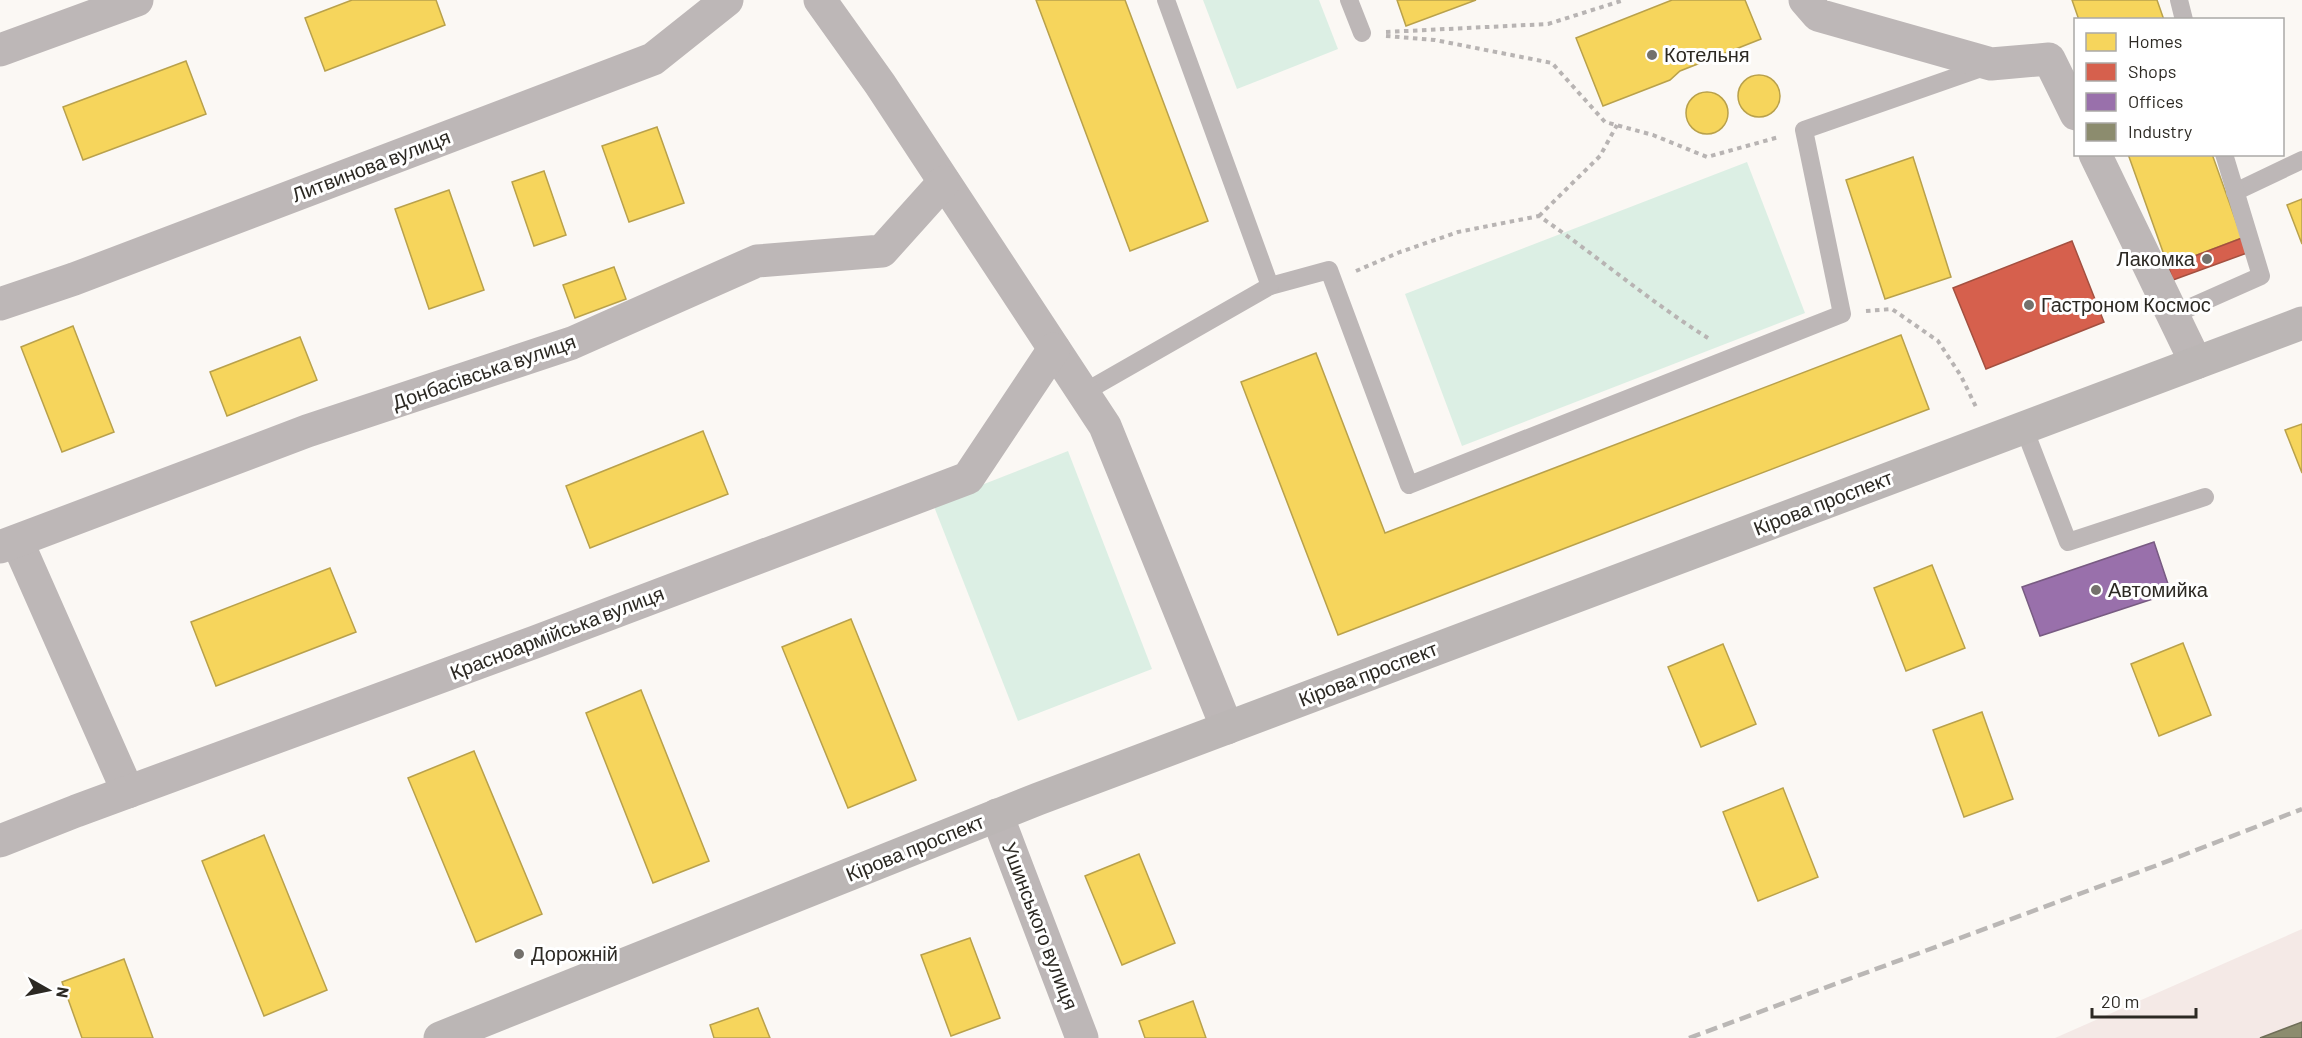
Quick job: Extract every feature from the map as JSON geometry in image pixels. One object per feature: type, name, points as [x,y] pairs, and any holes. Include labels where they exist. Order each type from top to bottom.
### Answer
[{"type":"street","points":[[0,50],[137,0]]},
{"type":"street","name":"Литвинова вулиця","points":[[0,304],[74,279],[652,59],[728,0]]},
{"type":"street","points":[[820,0],[880,84],[1106,426],[1227,728]]},
{"type":"street","points":[[1805,0],[1818,15],[1991,64],[2049,59],[2074,110]]},
{"type":"street","points":[[2096,156],[2196,363]]},
{"type":"street","name":"Донбасівська вулиця","points":[[9,544],[307,431],[572,343],[757,261],[882,251],[944,182]]},
{"type":"street","name":"Кірова проспект","points":[[440,1038],[998,815],[2302,323]]},
{"type":"street","name":"Красноармійська вулиця","points":[[0,842],[968,478],[1054,349]]},
{"type":"street","points":[[9,544],[128,792]]},
{"type":"street","name":"Ушинського вулиця","points":[[998,815],[1082,1038]]},
{"type":"lane","points":[[1166,0],[1270,286]]},
{"type":"lane","points":[[1348,0],[1362,33]]},
{"type":"lane","points":[[2179,0],[2184,18]]},
{"type":"lane","points":[[1083,393],[1270,286],[1329,270],[1408,485],[1842,314],[1804,130],[1991,64]]},
{"type":"lane","points":[[2173,315],[2260,276],[2225,156]]},
{"type":"lane","points":[[2235,192],[2302,160]]},
{"type":"lane","points":[[2024,428],[2068,542],[2205,498]]},
{"type":"path","points":[[1362,33],[1548,24],[1624,0]]},
{"type":"path","points":[[1362,33],[1435,40],[1552,63],[1605,122],[1653,135],[1707,157],[1804,130]]},
{"type":"path","points":[[1333,281],[1400,252],[1458,232],[1539,216],[1600,156],[1617,125]]},
{"type":"path","points":[[1539,216],[1581,245],[1649,298],[1735,355]]},
{"type":"path","points":[[1842,314],[1892,309],[1938,341],[1961,376],[1979,413]]},
{"type":"shaded area","points":[[2302,929],[2302,1038],[2055,1038]]},
{"type":"green space","points":[[1203,0],[1319,0],[1338,49],[1237,89]]},
{"type":"green space","points":[[1747,162],[1805,313],[1462,446],[1405,294]]},
{"type":"green space","points":[[1068,451],[1152,669],[1018,721],[933,504]]},
{"type":"building: Homes","points":[[352,0],[436,0],[445,25],[325,71],[305,18]]},
{"type":"building: Homes","points":[[1036,0],[1125,0],[1208,221],[1130,251]]},
{"type":"building: Homes","points":[[1397,0],[1476,0],[1406,26]]},
{"type":"building: Homes","name":"Котельня","points":[[1672,0],[1745,0],[1761,39],[1680,71],[1670,80],[1603,106],[1576,38]]},
{"type":"building: Homes","points":[[2072,0],[2157,0],[2163,18],[2078,18]]},
{"type":"building: Homes","points":[[186,61],[206,114],[83,160],[63,107]]},
{"type":"building: Homes","points":[[1759,75],[1767,76],[1774,81],[1779,88],[1779,104],[1774,111],[1767,116],[1759,117],[1751,116],[1744,111],[1739,104],[1738,96],[1739,88],[1744,81],[1751,76]]},
{"type":"building: Homes","points":[[1707,92],[1715,93],[1722,98],[1727,105],[1727,121],[1722,128],[1715,133],[1707,134],[1699,133],[1692,128],[1687,121],[1686,113],[1687,105],[1692,98],[1699,93]]},
{"type":"building: Homes","points":[[657,127],[684,203],[629,222],[602,146]]},
{"type":"building: Homes","points":[[2129,156],[2213,156],[2242,238],[2168,266]]},
{"type":"building: Homes","points":[[1913,157],[1951,277],[1885,299],[1846,180]]},
{"type":"building: Homes","points":[[544,171],[566,235],[534,246],[512,182]]},
{"type":"building: Homes","points":[[449,190],[484,290],[429,309],[395,209]]},
{"type":"building: Homes","points":[[2302,199],[2302,244],[2287,205]]},
{"type":"building: Homes","points":[[614,267],[626,299],[575,318],[563,285]]},
{"type":"building: Homes","points":[[73,326],[114,432],[62,452],[21,347]]},
{"type":"building: Homes","points":[[1901,335],[1929,409],[1338,635],[1241,382],[1316,353],[1385,533]]},
{"type":"building: Homes","points":[[300,337],[317,380],[227,416],[210,372]]},
{"type":"building: Homes","points":[[2302,424],[2302,473],[2285,430]]},
{"type":"building: Homes","points":[[703,431],[728,494],[590,548],[566,486]]},
{"type":"building: Homes","points":[[1932,565],[1965,648],[1906,671],[1874,588]]},
{"type":"building: Homes","points":[[330,568],[356,632],[216,686],[191,622]]},
{"type":"building: Homes","points":[[851,619],[916,780],[848,808],[782,647]]},
{"type":"building: Homes","points":[[2183,643],[2211,715],[2159,736],[2131,664]]},
{"type":"building: Homes","points":[[1723,644],[1756,724],[1701,747],[1668,667]]},
{"type":"building: Homes","points":[[641,690],[709,861],[653,883],[586,713]]},
{"type":"building: Homes","points":[[1982,712],[2013,799],[1964,817],[1933,730]]},
{"type":"building: Homes","points":[[474,751],[542,914],[476,942],[408,778]]},
{"type":"building: Homes","points":[[1783,788],[1818,877],[1758,901],[1723,812]]},
{"type":"building: Homes","points":[[264,835],[327,990],[264,1016],[202,861]]},
{"type":"building: Homes","points":[[1139,854],[1175,943],[1122,965],[1085,876]]},
{"type":"building: Homes","points":[[970,938],[1000,1018],[951,1036],[921,955]]},
{"type":"building: Homes","points":[[124,959],[153,1038],[82,1038],[62,982]]},
{"type":"building: Homes","points":[[1193,1001],[1206,1038],[1145,1038],[1139,1021]]},
{"type":"building: Homes","points":[[758,1008],[770,1038],[714,1038],[710,1025]]},
{"type":"building: Shops","name":"Лакомка","points":[[2242,238],[2247,253],[2173,280],[2168,266]]},
{"type":"building: Shops","name":"Гастроном Космос","points":[[2072,241],[2104,322],[1986,369],[1953,288]]},
{"type":"building: Offices","name":"Автомийка","points":[[2154,542],[2171,593],[2040,636],[2022,587]]},
{"type":"building: Industry","points":[[2302,1022],[2302,1038],[2260,1038]]},
{"type":"railway","points":[[1689,1038],[2155,866],[2302,809]]},
{"type":"place","name":"Котельня","points":[[1652,55]]},
{"type":"place","name":"Лакомка","points":[[2207,259]]},
{"type":"place","name":"Гастроном Космос","points":[[2029,305]]},
{"type":"place","name":"Автомийка","points":[[2096,590]]},
{"type":"place","name":"Дорожній","points":[[519,954]]}]
